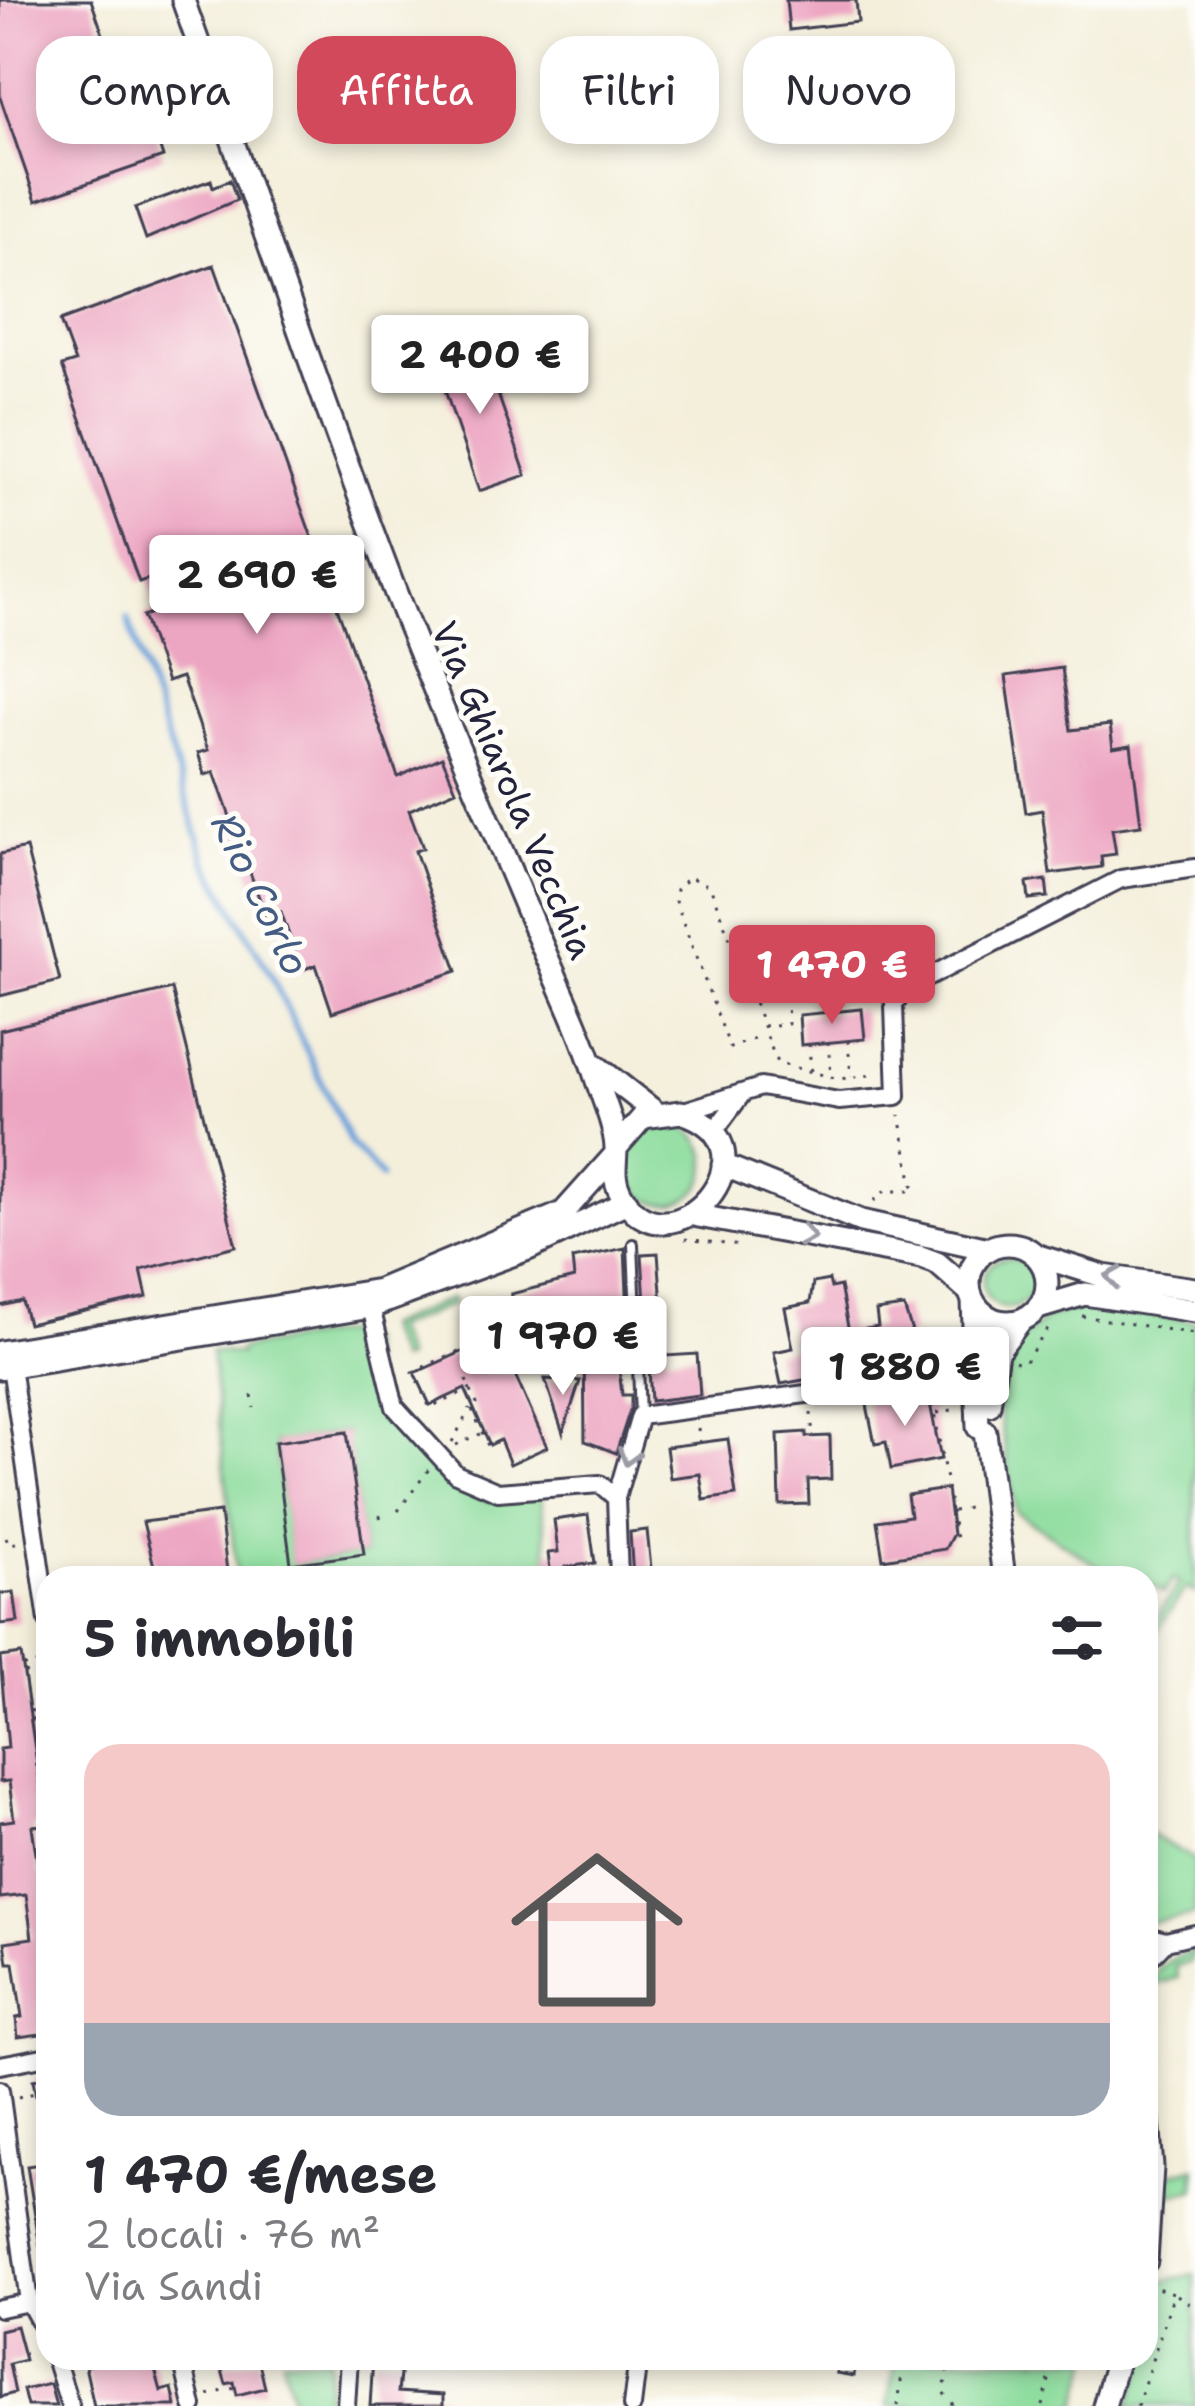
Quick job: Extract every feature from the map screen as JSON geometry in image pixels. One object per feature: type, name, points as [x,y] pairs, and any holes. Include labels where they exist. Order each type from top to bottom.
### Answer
[{"type":"street","name":"Via Ghiarola Vecchia","points":[[183,0],[395,590],[591,1061],[615,1151]]},
{"type":"street","points":[[4,1362],[379,1290],[562,1213],[630,1126],[655,1112],[681,1112],[772,1087],[839,1100],[897,1096],[894,1005],[905,989],[1121,879],[1195,868]]},
{"type":"street","name":"Via Ghiarola Vecchia","points":[[591,1061],[655,1112]]},
{"type":"street","points":[[713,1132],[742,1094]]},
{"type":"street","points":[[681,1112],[713,1132],[724,1165],[715,1194],[693,1215]]},
{"type":"street","points":[[615,1151],[615,1179],[626,1202],[660,1220],[693,1215],[921,1257],[937,1263],[997,1321],[1037,1317],[1085,1294],[1195,1311]]},
{"type":"street","points":[[724,1165],[861,1221],[989,1249],[1013,1244],[1059,1267],[1195,1289]]},
{"type":"street","points":[[4,1362],[218,1333],[371,1306],[528,1249],[626,1202]]},
{"type":"street","points":[[985,1432],[977,1427],[971,1297],[972,1267],[989,1249]]},
{"type":"street","points":[[985,1432],[991,1428],[992,1370],[1037,1317],[1047,1280],[1035,1254]]},
{"type":"street","points":[[371,1306],[395,1407],[456,1474],[498,1492],[600,1484],[616,1498]]},
{"type":"street","points":[[619,1566],[616,1498],[640,1416],[821,1392],[974,1355]]},
{"type":"street","points":[[4,1362],[39,1566]]},
{"type":"street","points":[[985,1432],[1002,1566]]},
{"type":"street","points":[[1158,1939],[1195,1934]]},
{"type":"street","points":[[1158,1949],[1166,1941]]},
{"type":"street","points":[[0,2065],[36,2058]]},
{"type":"street","points":[[5,2094],[6,2177],[28,2302],[36,2315]]},
{"type":"street","points":[[0,2308],[28,2302]]},
{"type":"street","points":[[59,2370],[70,2406]]},
{"type":"street","points":[[187,2370],[200,2400]]},
{"type":"street","points":[[346,2406],[348,2370]]},
{"type":"street","points":[[636,2370],[632,2405],[642,2406]]},
{"type":"street","points":[[1104,2406],[1114,2370]]},
{"type":"lane","points":[[633,1244],[640,1416]]},
{"type":"path","points":[[754,1039],[730,1048],[675,901],[676,889],[684,880],[696,877],[710,886],[777,1064],[812,1075],[852,1079],[877,1075],[887,1066]]},
{"type":"path","points":[[762,1027],[788,1024],[787,1005]]},
{"type":"path","points":[[848,1041],[852,1079]]},
{"type":"path","points":[[828,1042],[832,1078]]},
{"type":"path","points":[[809,1044],[812,1075]]},
{"type":"path","points":[[872,1211],[879,1194],[914,1191],[897,1096]]},
{"type":"path","points":[[687,1239],[756,1247]]},
{"type":"path","points":[[1074,1315],[1195,1334]]},
{"type":"path","points":[[1003,1355],[1023,1364],[1037,1317]]},
{"type":"path","points":[[470,1389],[430,1408],[413,1372],[494,1335]]},
{"type":"path","points":[[940,1375],[931,1392],[956,1539]]},
{"type":"path","points":[[466,1380],[477,1404],[448,1448],[482,1432]]},
{"type":"path","points":[[252,1395],[254,1408]]},
{"type":"path","points":[[810,1405],[813,1437]]},
{"type":"path","points":[[471,1407],[489,1448]]},
{"type":"path","points":[[935,1413],[964,1408]]},
{"type":"path","points":[[697,1421],[700,1443]]},
{"type":"path","points":[[398,1511],[433,1466]]},
{"type":"path","points":[[951,1511],[980,1506]]},
{"type":"path","points":[[6,1537],[9,1544],[24,1543]]},
{"type":"path","points":[[24,1670],[36,1668]]},
{"type":"path","points":[[31,1711],[36,1710]]},
{"type":"path","points":[[32,1719],[36,1718]]},
{"type":"path","points":[[5,2094],[35,2093]]},
{"type":"path","points":[[1158,2289],[1195,2307]]},
{"type":"path","points":[[1158,2342],[1174,2294]]},
{"type":"path","points":[[898,2406],[903,2370]]},
{"type":"path","points":[[949,2370],[943,2392],[954,2406]]},
{"type":"path","points":[[1043,2406],[1051,2370]]},
{"type":"path","points":[[1137,2406],[1149,2370]]},
{"type":"path","points":[[200,2400],[235,2388]]},
{"type":"green space","points":[[667,1124],[695,1136],[707,1164],[695,1192],[667,1204],[639,1192],[627,1164],[639,1136]]},
{"type":"green space","points":[[1008,1258],[1025,1266],[1033,1283],[1025,1300],[1008,1308],[991,1300],[983,1283],[991,1266]]},
{"type":"green space","points":[[451,1298],[453,1304],[393,1329],[405,1359],[398,1361],[384,1327]]},
{"type":"green space","points":[[1087,1305],[1195,1321],[1195,1593],[1186,1588],[1158,1630],[1158,1615],[1179,1583],[1173,1579],[1164,1593],[1158,1589],[1158,1566],[1098,1566],[1016,1512],[996,1395],[1008,1349],[1049,1317]]},
{"type":"green space","points":[[346,1332],[366,1341],[374,1401],[435,1471],[485,1500],[541,1497],[550,1566],[236,1566],[211,1351],[239,1354],[240,1349]],"holes":[[[346,1432],[364,1554],[292,1564],[275,1443]]]},
{"type":"green space","points":[[1158,1839],[1195,1860],[1195,1915],[1158,1921]]},
{"type":"green space","points":[[1195,1951],[1189,1963],[1176,1966],[1178,1978],[1158,1983],[1158,1971]]},
{"type":"green space","points":[[1195,2167],[1195,2189],[1171,2195],[1167,2174]]},
{"type":"green space","points":[[1195,2274],[1195,2406],[1129,2406],[1141,2370],[1158,2370],[1158,2282]]},
{"type":"green space","points":[[285,2370],[328,2370],[325,2406],[293,2406]]},
{"type":"green space","points":[[894,2370],[1088,2370],[1077,2406],[888,2406]]},
{"type":"building","points":[[0,0],[91,0],[104,36],[36,36],[36,144],[159,144],[163,157],[36,201],[0,97]]},
{"type":"building","points":[[786,0],[856,0],[858,22],[789,30]]},
{"type":"building","points":[[211,180],[213,187],[230,180],[237,200],[146,239],[135,208]]},
{"type":"building","points":[[214,265],[398,777],[442,757],[456,790],[409,810],[423,848],[415,851],[457,971],[332,1012],[316,965],[301,970],[281,912],[266,917],[214,772],[205,775],[198,753],[208,750],[182,677],[167,682],[143,616],[159,610],[148,579],[139,582],[62,366],[75,362],[60,321]]},
{"type":"building","points":[[480,342],[526,475],[479,491],[434,358]]},
{"type":"building","points":[[1062,668],[1071,730],[1110,725],[1113,748],[1131,745],[1141,825],[1112,829],[1116,854],[1101,856],[1102,867],[1050,874],[1042,810],[1026,813],[1006,676]]},
{"type":"building","points":[[26,848],[60,981],[0,996],[0,854]]},
{"type":"building","points":[[1046,880],[1048,897],[1029,899],[1027,883]]},
{"type":"building","points":[[172,989],[236,1246],[141,1270],[147,1297],[28,1324],[22,1301],[0,1306],[0,1030]]},
{"type":"building","points":[[862,1009],[865,1039],[801,1045],[799,1015]]},
{"type":"building","points":[[625,1248],[629,1339],[616,1340],[622,1395],[631,1395],[631,1407],[616,1453],[585,1441],[584,1343],[536,1352],[511,1294],[574,1278],[572,1259]]},
{"type":"building","points":[[658,1253],[666,1356],[697,1354],[700,1395],[651,1401],[642,1254]]},
{"type":"building","points":[[829,1280],[831,1288],[840,1286],[849,1332],[878,1327],[876,1311],[904,1307],[913,1335],[907,1335],[909,1347],[845,1353],[848,1372],[781,1384],[774,1352],[793,1348],[785,1308],[810,1303],[813,1283]]},
{"type":"building","points":[[491,1339],[506,1362],[474,1373],[514,1373],[547,1447],[510,1464],[500,1440],[490,1445],[465,1389],[430,1405],[415,1373]]},
{"type":"building","points":[[545,1379],[580,1381],[563,1433]]},
{"type":"building","points":[[928,1393],[941,1459],[891,1469],[886,1442],[875,1444],[866,1400]]},
{"type":"building","points":[[347,1432],[364,1554],[291,1564],[275,1442]]},
{"type":"building","points":[[806,1432],[806,1437],[830,1436],[831,1479],[808,1480],[809,1504],[780,1505],[778,1434]]},
{"type":"building","points":[[728,1439],[736,1495],[704,1500],[700,1474],[670,1478],[666,1447]]},
{"type":"building","points":[[947,1489],[953,1534],[945,1549],[883,1559],[877,1521],[910,1516],[907,1495]]},
{"type":"building","points":[[220,1512],[226,1566],[154,1566],[143,1522]]},
{"type":"building","points":[[588,1515],[595,1563],[550,1566],[548,1553],[558,1552],[554,1520]]},
{"type":"building","points":[[647,1530],[651,1566],[632,1566],[630,1532]]},
{"type":"building","points":[[14,1592],[18,1622],[0,1624],[0,1594]]},
{"type":"building","points":[[21,1654],[36,1757],[36,1826],[32,1826],[36,2035],[18,2037],[16,2018],[22,2017],[14,1963],[8,1963],[5,1942],[32,1938],[26,1895],[0,1898],[0,1822],[14,1820],[9,1781],[0,1782],[0,1749],[8,1748],[0,1657]]},
{"type":"building","points":[[36,2165],[36,2222],[27,2166]]},
{"type":"building","points":[[16,2326],[25,2360],[9,2364],[15,2393],[0,2397],[0,2330]]},
{"type":"building","points":[[86,2370],[155,2370],[161,2391],[172,2388],[176,2406],[94,2406]]},
{"type":"building","points":[[222,2370],[261,2370],[265,2388],[237,2395],[234,2382],[226,2384]]},
{"type":"building","points":[[372,2370],[401,2370],[398,2392],[443,2395],[443,2406],[370,2406]]},
{"type":"building","points":[[50,2384],[56,2406],[27,2406],[23,2390]]},
{"type":"waterway","name":"Rio Corlo","points":[[128,618],[206,861],[272,977],[351,1144],[381,1177]]}]
